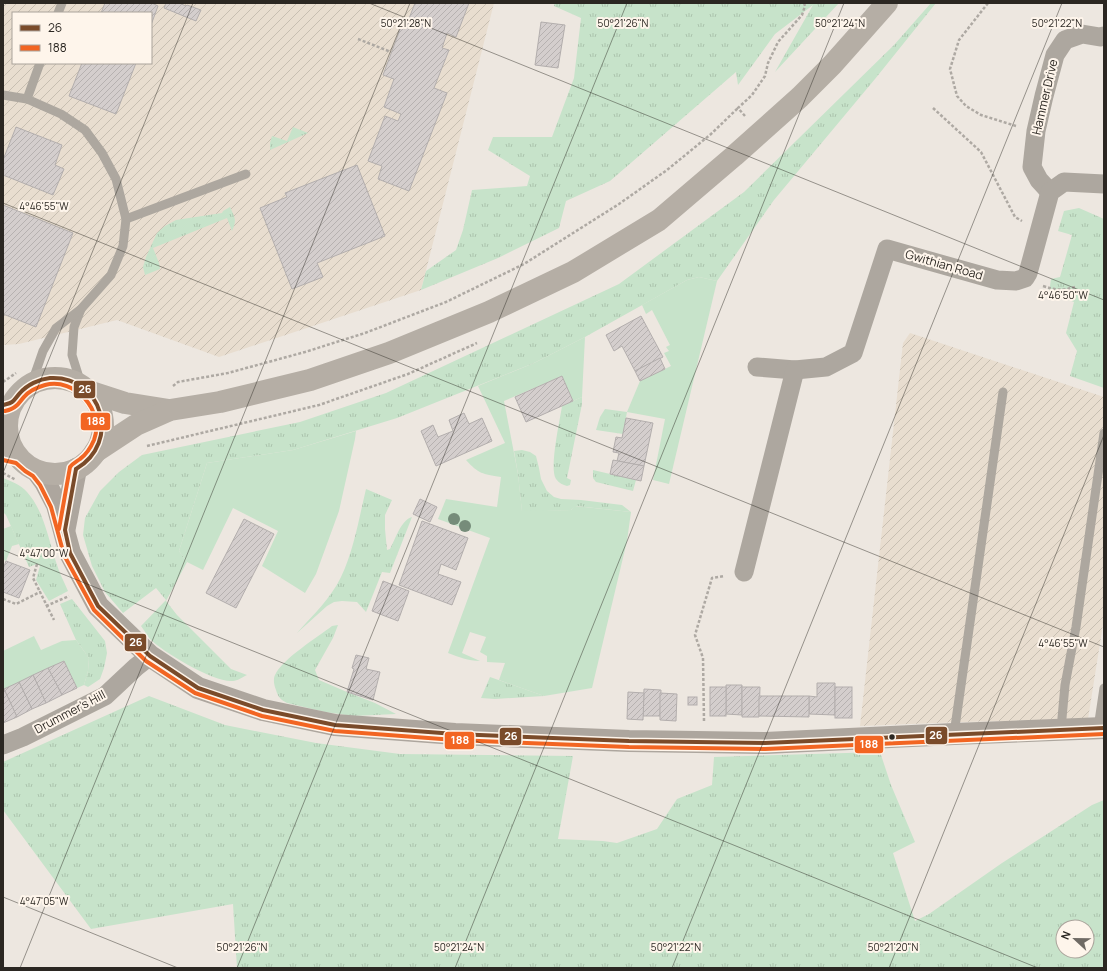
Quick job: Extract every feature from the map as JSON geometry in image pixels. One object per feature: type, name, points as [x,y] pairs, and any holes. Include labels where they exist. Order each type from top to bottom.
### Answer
[{"type":"highway","points":[[170,400],[95,452],[76,469],[57,474],[37,471],[11,456],[12,448],[8,437],[7,424],[9,412],[15,398],[38,381],[49,378],[61,378],[72,381],[85,389],[125,403],[170,400],[220,402],[310,380],[382,356],[489,312],[566,276],[659,220],[800,97],[832,65],[886,3]]},
{"type":"highway","points":[[85,389],[96,402],[101,414],[102,427],[100,440],[95,452]]},
{"type":"street","name":"Hammer Drive","points":[[1050,192],[1039,180],[1032,167],[1036,131],[1055,55],[1066,40],[1082,34],[1100,37],[1104,36]]},
{"type":"street","points":[[1025,278],[1028,273],[1050,192],[1064,182],[1104,184]]},
{"type":"street","name":"Gwithian Road","points":[[757,367],[795,370],[826,367],[853,353],[887,249],[997,280],[1016,281],[1025,278]]},
{"type":"street","points":[[744,572],[795,370]]},
{"type":"street","points":[[65,530],[76,469]]},
{"type":"street","points":[[37,471],[45,482],[57,505],[70,553],[98,606],[150,656],[198,688],[263,710],[335,725],[455,734],[629,741],[765,742],[1101,728]]},
{"type":"street","name":"Drummer's Hill","points":[[3,745],[23,737],[104,696],[150,656]]},
{"type":"lane","points":[[27,99],[40,64]]},
{"type":"lane","points":[[3,95],[27,99],[60,114],[85,130],[102,153],[116,180],[126,219],[123,246],[111,275],[81,309],[56,328],[43,350],[35,374],[15,398]]},
{"type":"lane","points":[[126,219],[246,174]]},
{"type":"lane","points":[[81,309],[74,327],[72,355],[85,389]]},
{"type":"lane","points":[[954,734],[1003,392]]},
{"type":"lane","points":[[1061,729],[1065,685],[1076,627],[1104,433]]},
{"type":"lane","points":[[1101,728],[1104,688]]},
{"type":"path","points":[[170,400],[178,382],[228,373],[305,352],[365,333],[446,302],[524,264],[619,204],[667,170],[711,134],[752,95],[764,76],[768,62],[778,42],[802,15],[805,6],[804,3]]},
{"type":"path","points":[[988,3],[959,40],[950,70],[957,96],[966,106],[981,116],[1036,131]]},
{"type":"path","points":[[358,39],[391,52]]},
{"type":"path","points":[[738,108],[761,132]]},
{"type":"path","points":[[933,108],[981,152],[1015,217],[1039,232]]},
{"type":"path","points":[[1025,278],[1039,285],[1053,289],[1064,290],[1075,287]]},
{"type":"path","points":[[37,564],[33,578],[54,620]]},
{"type":"path","points":[[703,742],[703,658],[695,635],[712,578],[744,572]]},
{"type":"path","points":[[3,599],[16,604],[40,592]]},
{"type":"path","points":[[46,606],[66,597]]},
{"type":"shaded area","points":[[3,3],[494,3],[421,290],[219,357],[117,320],[19,344],[3,345]]},
{"type":"shaded area","points":[[910,333],[1104,397],[1104,618],[1088,719],[860,726],[903,343]]},
{"type":"green space","points":[[555,3],[839,3],[775,72],[813,5],[775,34],[738,85],[736,72],[610,181],[566,201],[559,228],[498,258],[421,290],[426,271],[456,250],[463,230],[472,190],[527,186],[530,176],[488,150],[493,137],[552,137],[574,78],[581,18],[554,6]]},
{"type":"green space","points":[[931,3],[936,3],[774,200],[717,281],[699,277],[687,280],[585,337],[534,363],[397,418],[293,450],[207,463],[179,551],[187,562],[166,601],[177,615],[231,669],[247,675],[233,681],[214,677],[177,659],[150,639],[141,626],[166,600],[156,588],[123,613],[105,592],[92,566],[83,535],[85,518],[100,491],[119,472],[142,455],[300,422],[386,393],[619,284],[744,192],[894,45]]},
{"type":"green space","points":[[293,127],[308,133],[270,150],[272,136],[287,141]]},
{"type":"green space","points":[[230,207],[235,219],[232,231],[227,218],[153,248],[160,269],[145,275],[143,267],[146,257],[157,233],[165,226],[176,220],[222,213]]},
{"type":"green space","points":[[1079,208],[1104,219],[1104,388],[1070,376],[1077,351],[1066,333],[1074,302],[1049,293],[1051,279],[1060,277],[1072,235],[1058,231],[1064,211]]},
{"type":"green space","points":[[699,277],[717,281],[669,484],[653,480],[665,419],[627,412],[640,381],[671,366],[664,353],[669,351],[666,347],[670,345],[652,310],[646,314],[642,305],[687,280]]},
{"type":"green space","points":[[585,337],[582,397],[573,401],[562,376],[504,401],[518,474],[522,511],[571,510],[575,506],[631,512],[627,541],[592,688],[544,696],[499,680],[505,663],[487,662],[487,656],[480,652],[486,637],[470,632],[462,653],[480,661],[468,660],[448,653],[490,538],[438,519],[446,499],[497,507],[501,477],[481,473],[466,460],[505,443],[478,386],[534,363]]},
{"type":"green space","points":[[582,397],[582,404],[567,478],[571,480],[570,485],[567,486],[561,484],[556,479],[554,473],[554,455],[557,432],[562,406]]},
{"type":"green space","points":[[605,409],[627,412],[623,434],[596,430],[600,417]]},
{"type":"green space","points":[[356,431],[339,511],[316,574],[305,593],[262,566],[278,531],[233,508],[203,570],[187,562],[179,551],[207,463],[293,450]]},
{"type":"green space","points":[[522,450],[530,452],[536,456],[541,479],[547,491],[554,497],[622,505],[631,512],[576,506],[571,510],[522,512],[514,451]]},
{"type":"green space","points":[[593,470],[636,480],[633,491],[596,482],[593,478]]},
{"type":"green space","points":[[3,478],[22,487],[33,499],[42,516],[57,566],[68,591],[49,601],[36,580],[40,566],[37,564],[29,567],[6,515],[3,512]]},
{"type":"green space","points":[[366,489],[392,500],[385,515],[387,550],[390,549],[405,522],[412,517],[390,573],[382,572],[366,612],[357,602],[334,602],[327,606],[297,633],[327,599],[337,585],[346,567],[353,545]]},
{"type":"green space","points":[[11,526],[19,544],[12,546],[6,561],[3,559],[3,529]]},
{"type":"green space","points":[[72,599],[105,641],[107,653],[100,679],[88,687],[84,685],[88,671],[89,658],[76,640],[60,604]]},
{"type":"green space","points":[[338,625],[333,638],[315,670],[319,680],[375,703],[396,714],[353,716],[325,712],[287,703],[279,696],[275,688],[274,680],[279,669],[292,655],[332,626]]},
{"type":"green space","points":[[34,636],[41,650],[62,641],[76,640],[89,658],[88,671],[84,685],[77,688],[64,661],[3,690],[3,651]]},
{"type":"green space","points":[[490,677],[544,696],[495,699],[481,698]]},
{"type":"green space","points":[[149,696],[225,725],[316,743],[400,754],[573,756],[558,839],[617,843],[657,829],[677,799],[712,785],[714,757],[880,752],[891,785],[915,842],[893,853],[915,921],[929,914],[1002,863],[1092,805],[1104,800],[1104,968],[237,968],[233,904],[91,929],[3,810],[3,762]]},
{"type":"building","points":[[105,3],[152,3],[158,6],[152,22],[152,12],[101,12]]},
{"type":"building","points":[[166,3],[179,3],[201,10],[196,21],[164,8]]},
{"type":"building","points":[[415,3],[469,3],[456,37],[447,33],[442,48],[449,50],[434,88],[447,93],[409,191],[378,179],[382,166],[368,161],[385,116],[398,121],[401,114],[384,107],[394,79],[383,75],[401,27],[405,29]]},
{"type":"building","points":[[541,22],[565,25],[558,68],[535,65]]},
{"type":"building","points":[[82,64],[136,64],[116,114],[69,96]]},
{"type":"building","points":[[16,127],[62,145],[55,165],[64,169],[53,195],[3,175],[3,160]]},
{"type":"building","points":[[357,165],[385,236],[317,263],[323,277],[292,289],[260,208],[287,197],[285,193]]},
{"type":"building","points":[[3,205],[73,233],[36,327],[3,314]]},
{"type":"building","points":[[641,316],[663,357],[635,371],[622,346],[614,351],[606,335]]},
{"type":"building","points":[[660,358],[665,369],[640,381],[635,371]]},
{"type":"building","points":[[562,376],[573,401],[526,422],[515,397]]},
{"type":"building","points":[[464,413],[469,424],[482,418],[492,441],[436,466],[421,431],[433,425],[438,437],[453,431],[449,420]]},
{"type":"building","points":[[626,418],[653,423],[644,466],[617,461],[619,453],[613,452],[616,437],[622,438]]},
{"type":"building","points":[[613,460],[644,466],[641,481],[610,474]]},
{"type":"building","points":[[420,499],[437,507],[430,522],[413,514]]},
{"type":"building","points":[[244,519],[274,534],[236,608],[206,593]]},
{"type":"building","points":[[422,521],[468,538],[456,570],[441,564],[438,574],[461,582],[452,605],[399,585]]},
{"type":"building","points":[[6,561],[30,570],[19,598],[3,592],[3,569]]},
{"type":"building","points":[[383,581],[409,591],[398,621],[372,611]]},
{"type":"building","points":[[356,655],[369,658],[366,669],[380,672],[373,700],[347,692],[354,669],[352,668]]},
{"type":"building","points":[[64,661],[77,688],[62,695],[48,668]]},
{"type":"building","points":[[48,668],[62,695],[46,703],[33,675]]},
{"type":"building","points":[[33,675],[46,703],[32,709],[19,682]]},
{"type":"building","points":[[19,682],[32,709],[17,717],[4,689]]},
{"type":"building","points":[[817,683],[835,683],[835,715],[809,714],[809,696],[817,697]]},
{"type":"building","points":[[726,685],[742,685],[742,715],[726,714]]},
{"type":"building","points":[[710,687],[726,687],[726,716],[710,716]]},
{"type":"building","points":[[742,687],[760,687],[759,717],[742,717]]},
{"type":"building","points":[[835,687],[852,687],[852,718],[835,718]]},
{"type":"building","points":[[4,689],[17,717],[3,723],[3,690]]},
{"type":"building","points":[[644,689],[661,690],[660,716],[643,716]]},
{"type":"building","points":[[628,692],[644,693],[643,720],[627,719]]},
{"type":"building","points":[[660,693],[677,694],[676,721],[660,720]]},
{"type":"building","points":[[759,696],[809,696],[809,717],[759,716]]},
{"type":"building","points":[[688,697],[697,697],[697,705],[688,705]]},
{"type":"transit line","name":"26","points":[[3,405],[12,402],[30,385],[50,378],[68,380],[82,387],[93,398],[100,412],[102,428],[99,443],[90,457],[76,469]]},
{"type":"transit line","name":"188","points":[[5,411],[15,407],[26,395],[39,387],[56,384],[67,386],[77,391],[91,408],[95,418],[96,429],[94,440],[85,455],[70,467],[59,529]]},
{"type":"transit line","name":"188","points":[[3,460],[16,463],[33,476],[40,485],[51,507],[64,555],[94,610],[146,661],[195,693],[262,716],[335,731],[455,740],[629,747],[765,749],[1104,734]]},
{"type":"transit line","name":"26","points":[[76,469],[65,530],[70,553],[98,606],[150,656],[198,688],[263,710],[335,725],[455,734],[629,741],[765,743],[1104,728]]}]
